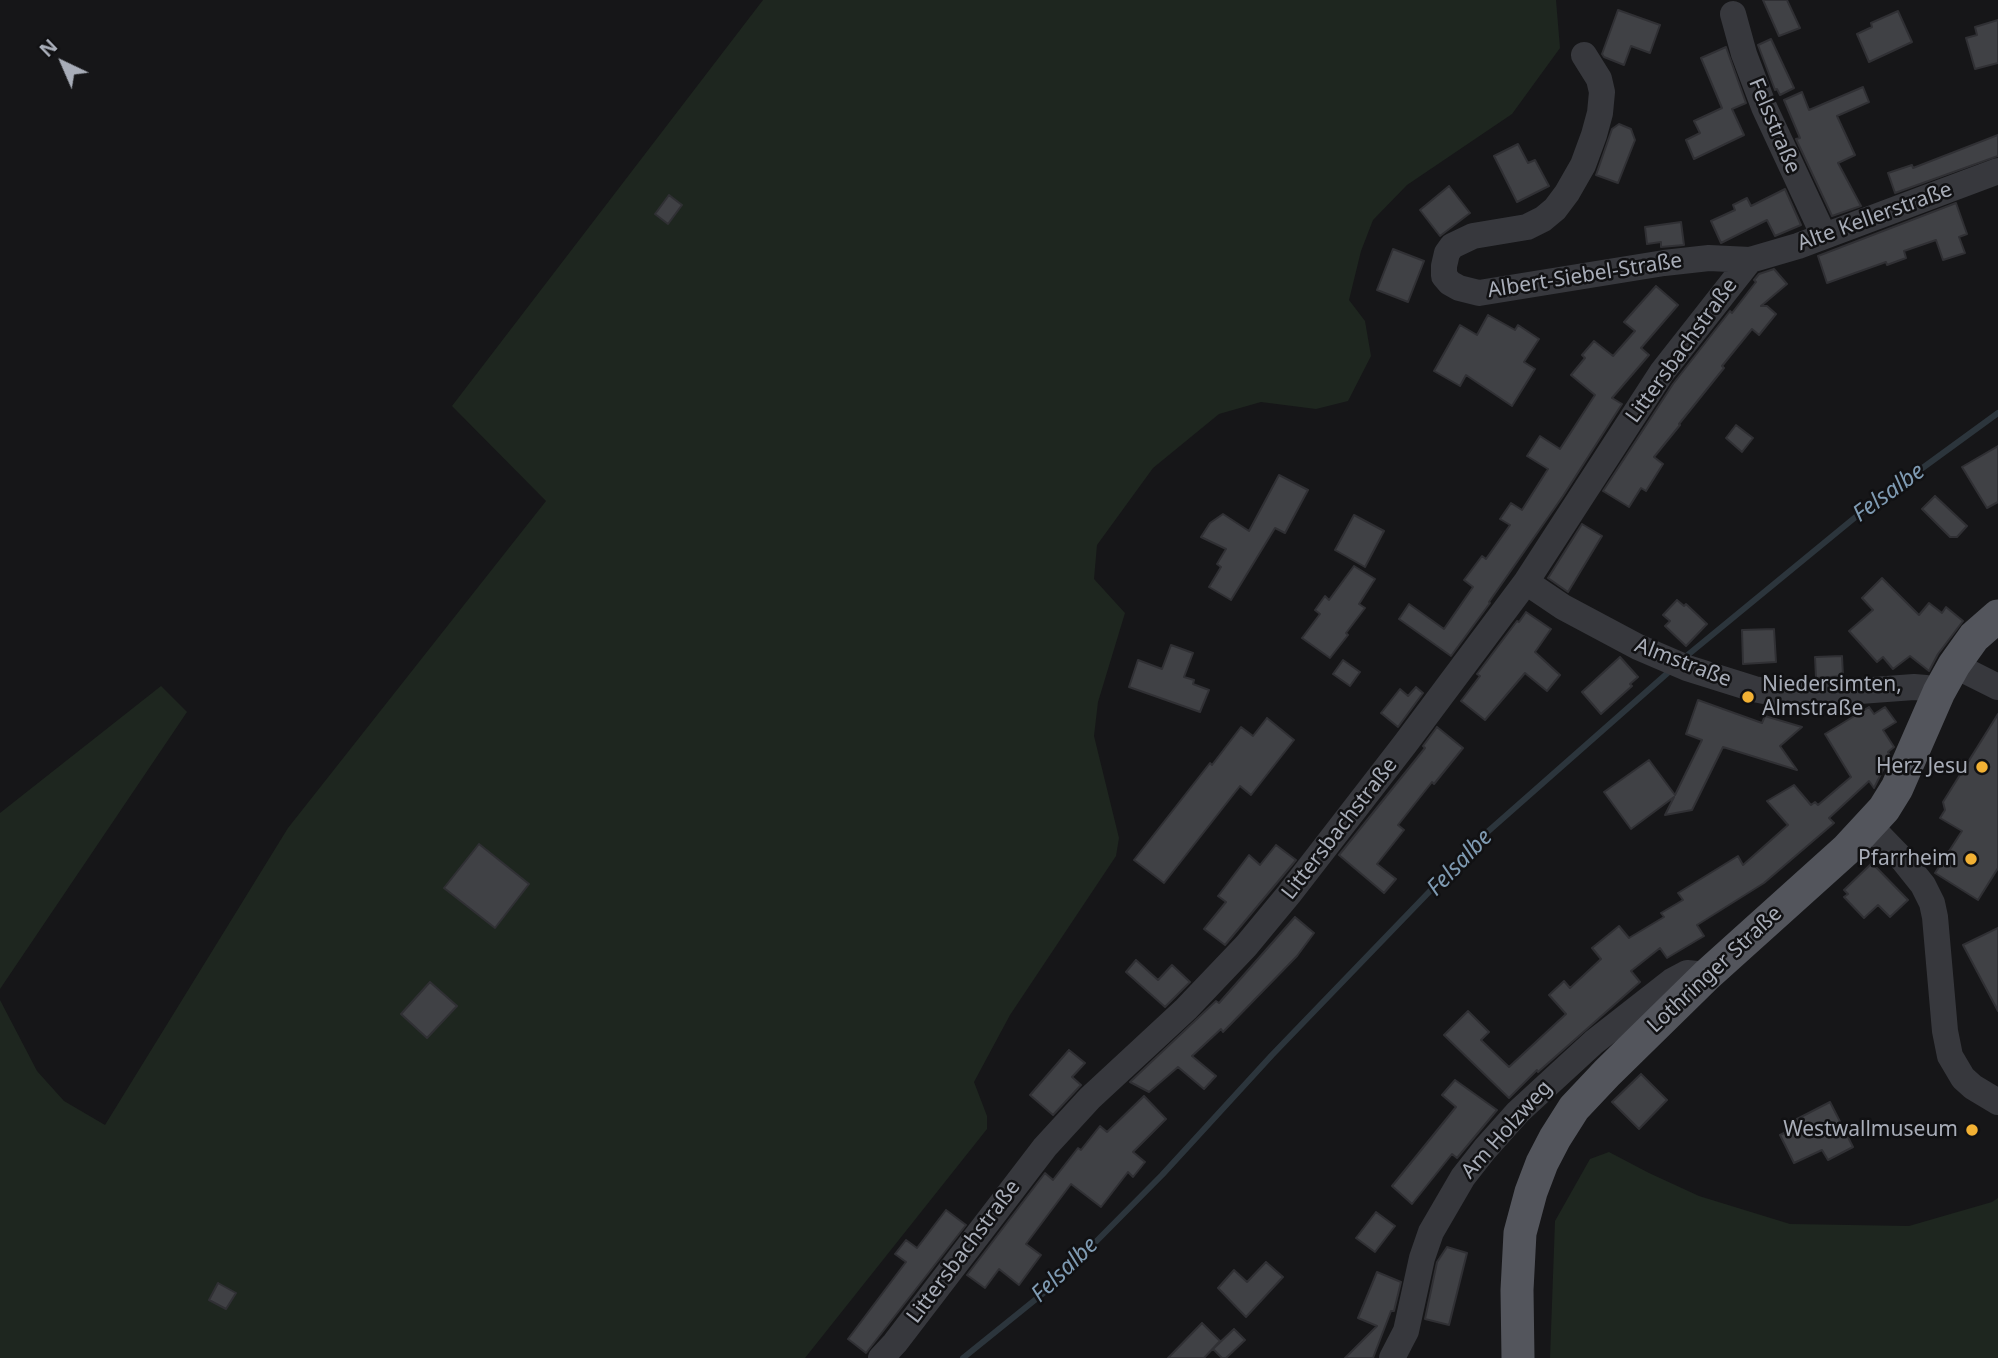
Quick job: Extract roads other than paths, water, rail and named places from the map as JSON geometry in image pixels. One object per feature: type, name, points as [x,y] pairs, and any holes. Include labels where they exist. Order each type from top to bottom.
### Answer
[{"type":"main road","name":"Lothringer Straße","points":[[1518,1358],[1520,1233],[1542,1163],[1574,1108],[1707,975],[1870,826],[1897,788],[1946,679],[1974,637],[1998,616]]},
{"type":"street","name":"Felsstraße","points":[[1733,14],[1744,54],[1764,107],[1824,236]]},
{"type":"street","name":"Albert-Siebel-Straße","points":[[1584,55],[1599,79],[1602,92],[1600,113],[1583,165],[1567,193],[1555,209],[1527,227],[1473,236],[1452,246],[1444,266],[1444,276],[1450,284],[1479,293],[1664,263],[1709,258],[1750,260]]},
{"type":"street","name":"Alte Kellerstraße","points":[[1750,260],[1798,246],[1998,171]]},
{"type":"street","name":"Littersbachstraße","points":[[896,1353],[1045,1147],[1090,1098],[1186,1009],[1246,946],[1289,894],[1526,582],[1662,372],[1750,260]]},
{"type":"street","name":"Almstraße","points":[[1526,582],[1593,624],[1677,664],[1723,680],[1779,694],[1926,688],[1946,679],[1998,687]]},
{"type":"street","points":[[1870,826],[1916,877],[1932,903],[1936,917],[1945,1031],[1955,1068],[1973,1087],[1998,1102]]},
{"type":"street","name":"Am Holzweg","points":[[1392,1358],[1406,1331],[1422,1258],[1432,1231],[1463,1177],[1485,1149],[1518,1112],[1594,1042],[1672,981],[1687,973],[1707,975]]},
{"type":"waterway","name":"Felsalbe","points":[[1684,658],[1858,515],[1998,413]]},
{"type":"waterway","name":"Felsalbe","points":[[963,1358],[1051,1287],[1162,1175],[1272,1055],[1484,835],[1671,670]]},
{"type":"place","name":"Niedersimten, Almstraße","points":[[1748,697]]},
{"type":"place","name":"Herz Jesu","points":[[1982,767]]},
{"type":"place","name":"Pfarrheim","points":[[1971,859]]},
{"type":"place","name":"Westwallmuseum","points":[[1972,1130]]}]
